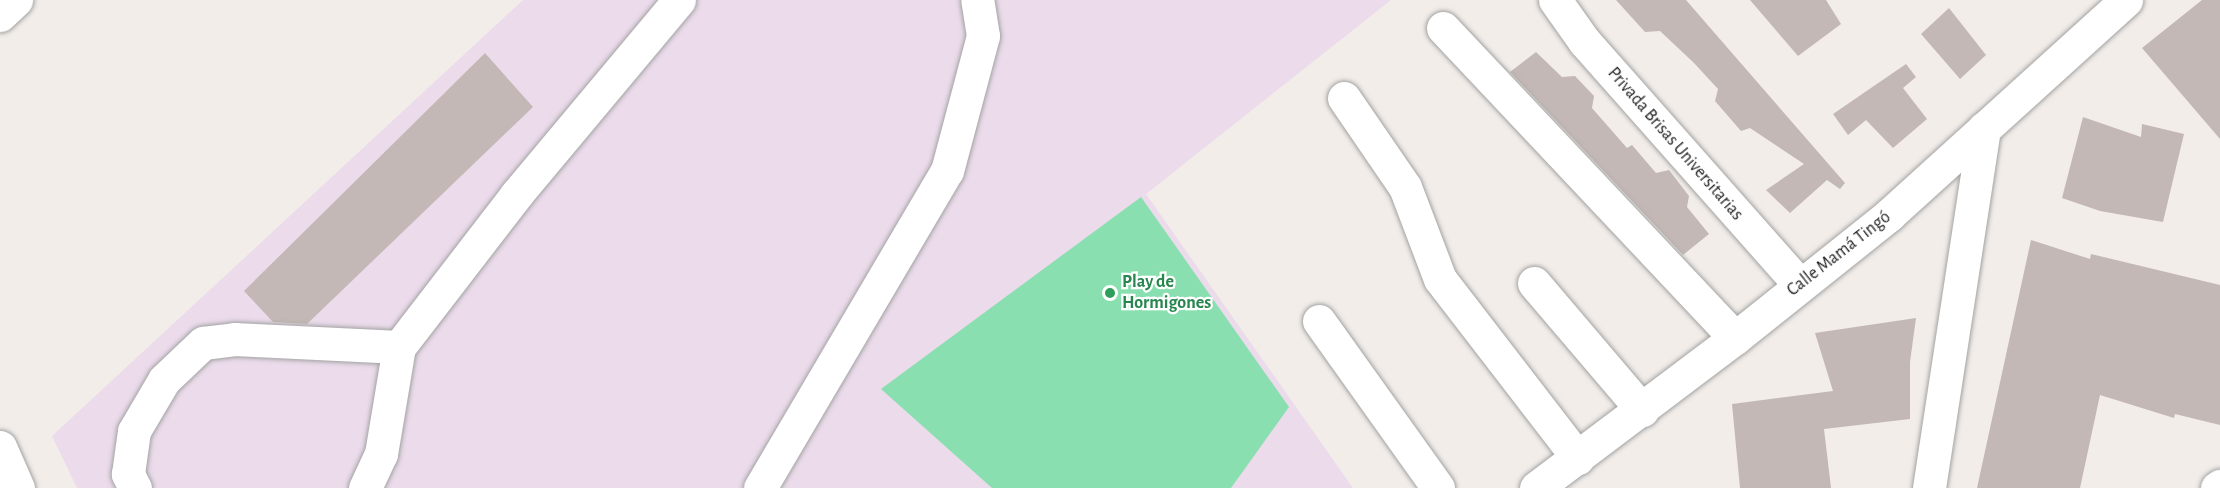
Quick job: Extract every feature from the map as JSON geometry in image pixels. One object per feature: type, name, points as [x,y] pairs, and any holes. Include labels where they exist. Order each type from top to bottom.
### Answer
[{"type":"street","points":[[0,15],[16,0]]},
{"type":"street","points":[[365,488],[381,454],[399,347],[516,195],[679,0]]},
{"type":"street","points":[[760,488],[947,171],[983,36],[977,0]]},
{"type":"street","name":"Privada Brisas Universitarias","points":[[1555,0],[1584,41],[1800,285]]},
{"type":"street","name":"Calle Mamá Tingó","points":[[1536,488],[1642,410],[1889,215],[2122,1]]},
{"type":"street","points":[[1443,28],[1735,338]]},
{"type":"street","points":[[1344,98],[1405,187],[1440,279],[1578,458]]},
{"type":"street","points":[[1929,488],[1984,128]]},
{"type":"street","points":[[1534,283],[1642,410]]},
{"type":"street","points":[[1319,321],[1438,488]]},
{"type":"street","points":[[135,488],[128,474],[134,431],[164,380],[203,343],[235,339],[399,347]]},
{"type":"street","points":[[0,447],[18,488]]},
{"type":"shaded area","points":[[523,0],[1391,0],[1146,194],[1353,488],[77,488],[52,436]]},
{"type":"green space","name":"Play de Hormigones","points":[[1141,197],[1289,407],[1231,488],[992,488],[881,389]]},
{"type":"building","points":[[1616,0],[1686,0],[1845,183],[1840,189],[1827,180],[1790,213],[1766,190],[1804,164],[1750,128],[1741,131],[1715,101],[1718,89],[1694,63],[1660,31],[1645,32]]},
{"type":"building","points":[[1750,0],[1826,0],[1841,24],[1798,56]]},
{"type":"building","points":[[2202,0],[2220,0],[2220,139],[2142,48]]},
{"type":"building","points":[[1949,8],[1986,55],[1960,79],[1921,34]]},
{"type":"building","points":[[1536,52],[1562,77],[1575,76],[1594,96],[1592,108],[1627,148],[1632,145],[1656,173],[1669,170],[1689,196],[1687,207],[1709,234],[1683,255],[1510,72]]},
{"type":"building","points":[[485,53],[533,107],[307,324],[273,322],[244,291]]},
{"type":"building","points":[[1906,64],[1916,77],[1903,88],[1927,119],[1893,148],[1866,120],[1848,135],[1833,114]]},
{"type":"building","points":[[2083,117],[2141,137],[2142,124],[2184,134],[2163,222],[2100,211],[2062,198]]},
{"type":"building","points":[[2031,240],[2090,259],[2091,254],[2220,285],[2220,425],[2175,414],[2174,418],[2100,395],[2080,488],[1977,488]]},
{"type":"building","points":[[1916,318],[1910,362],[1910,419],[1824,429],[1831,488],[1740,488],[1732,404],[1833,391],[1815,333]]},
{"type":"place","name":"Play de Hormigones","points":[[1110,293]]}]
